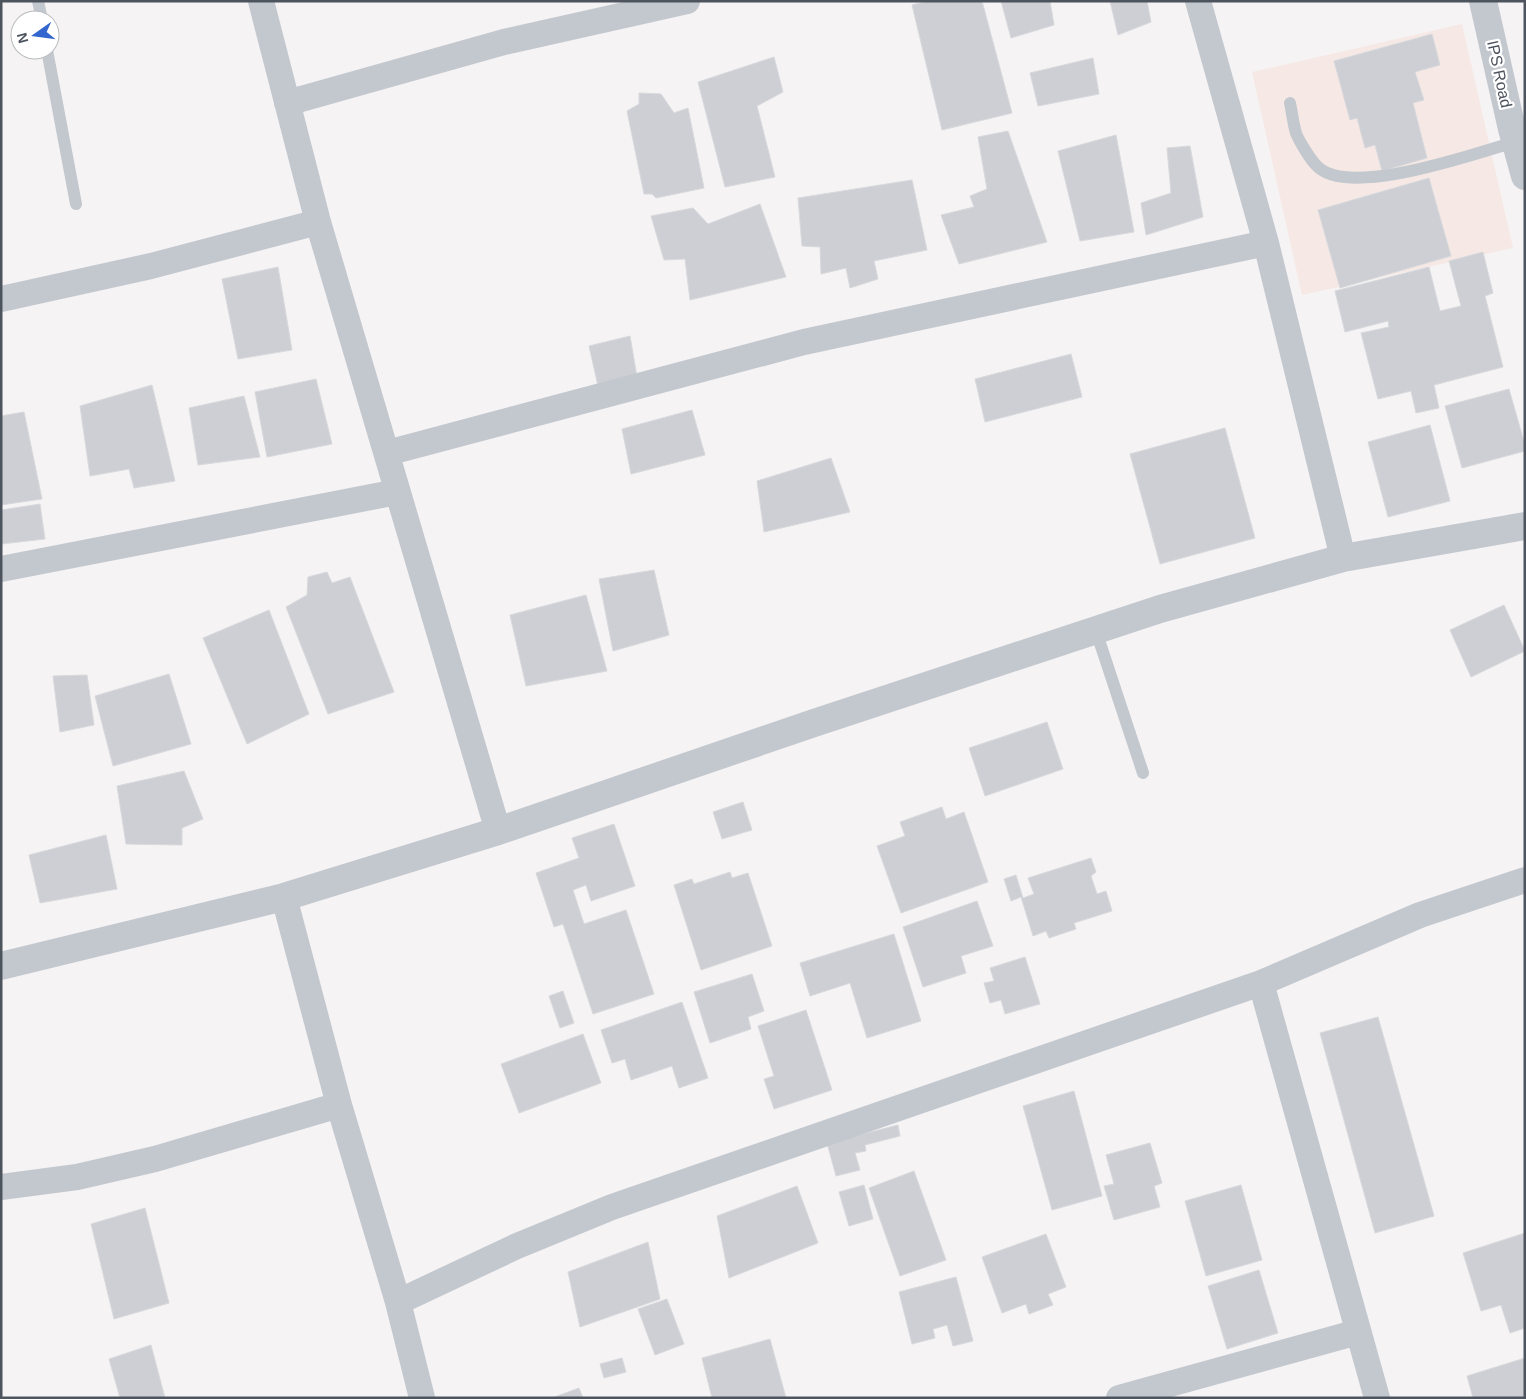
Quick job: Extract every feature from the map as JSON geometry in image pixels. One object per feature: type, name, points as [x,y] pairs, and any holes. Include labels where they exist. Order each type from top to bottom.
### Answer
[{"type":"street","points":[[261,1],[318,222],[498,832]]},
{"type":"street","points":[[287,103],[504,42],[687,1]]},
{"type":"street","points":[[1198,1],[1266,243],[1343,558]]},
{"type":"street","name":"IPS Road","points":[[1484,1],[1517,132],[1525,176]]},
{"type":"street","points":[[1,299],[151,266],[318,222]]},
{"type":"street","points":[[387,453],[804,342],[1266,243]]},
{"type":"street","points":[[1,569],[397,492]]},
{"type":"street","points":[[1,966],[284,897],[498,832],[805,726],[1160,609],[1343,558],[1525,526]]},
{"type":"street","points":[[398,1302],[516,1246],[612,1207],[1261,983],[1420,916],[1525,880]]},
{"type":"street","points":[[284,897],[339,1105],[398,1302],[422,1398]]},
{"type":"street","points":[[1261,983],[1377,1398]]},
{"type":"street","points":[[1,1188],[77,1177],[154,1159],[339,1105]]},
{"type":"street","points":[[1119,1398],[1358,1332]]},
{"type":"lane","points":[[49,60],[76,204]]},
{"type":"lane","points":[[1290,103],[1296,133],[1317,166],[1332,175],[1350,179],[1403,174],[1517,132]]},
{"type":"lane","points":[[1096,631],[1143,773]]},
{"type":"shaded area","points":[[1462,24],[1513,248],[1302,295],[1252,72]]},
{"type":"building","points":[[927,1],[982,1],[1012,113],[942,130],[912,5]]},
{"type":"building","points":[[1001,1],[1050,1],[1054,25],[1011,38]]},
{"type":"building","points":[[1110,1],[1147,1],[1151,22],[1118,35]]},
{"type":"building","points":[[1432,34],[1440,65],[1415,72],[1424,100],[1413,103],[1427,158],[1382,171],[1375,145],[1365,148],[1357,118],[1350,120],[1334,61]]},
{"type":"building","points":[[774,57],[783,92],[757,106],[775,177],[725,187],[698,82]]},
{"type":"building","points":[[1093,58],[1099,94],[1038,106],[1030,73]]},
{"type":"building","points":[[639,93],[661,94],[674,113],[688,108],[704,188],[656,198],[652,194],[644,194],[627,111],[639,104]]},
{"type":"building","points":[[1008,131],[1047,242],[959,264],[941,215],[974,207],[970,196],[987,189],[978,137]]},
{"type":"building","points":[[1116,135],[1134,232],[1080,241],[1058,151]]},
{"type":"building","points":[[1190,146],[1203,217],[1146,235],[1141,203],[1171,193],[1167,148]]},
{"type":"building","points":[[1429,178],[1451,256],[1340,288],[1318,210]]},
{"type":"building","points":[[912,180],[927,250],[874,261],[878,279],[850,288],[846,268],[821,274],[820,247],[802,246],[798,198]]},
{"type":"building","points":[[760,204],[786,277],[690,300],[685,259],[664,260],[651,216],[693,208],[708,224]]},
{"type":"building","points":[[1483,252],[1493,293],[1485,296],[1503,367],[1434,385],[1439,408],[1416,413],[1411,391],[1378,399],[1361,333],[1389,327],[1388,321],[1345,332],[1335,291],[1429,267],[1440,311],[1461,306],[1449,261]]},
{"type":"building","points":[[278,267],[292,350],[238,359],[222,279]]},
{"type":"building","points":[[630,336],[637,377],[598,386],[589,346]]},
{"type":"building","points":[[1071,354],[1082,397],[985,422],[975,379]]},
{"type":"building","points":[[316,379],[332,444],[267,457],[255,392]]},
{"type":"building","points":[[152,385],[175,481],[134,488],[129,469],[90,476],[80,406]]},
{"type":"building","points":[[1509,389],[1525,451],[1462,468],[1445,406]]},
{"type":"building","points":[[244,396],[260,457],[198,465],[189,408]]},
{"type":"building","points":[[692,410],[705,455],[631,474],[622,429]]},
{"type":"building","points":[[24,412],[42,499],[1,505],[1,416]]},
{"type":"building","points":[[1430,425],[1450,501],[1388,517],[1368,442]]},
{"type":"building","points":[[1225,428],[1255,538],[1160,564],[1130,454]]},
{"type":"building","points":[[831,458],[850,512],[764,532],[757,481]]},
{"type":"building","points":[[40,504],[45,539],[1,544],[1,510]]},
{"type":"building","points":[[654,570],[669,635],[613,651],[599,579]]},
{"type":"building","points":[[327,572],[332,583],[350,577],[394,692],[328,714],[286,607],[307,595],[308,577]]},
{"type":"building","points":[[586,595],[607,671],[526,686],[510,615]]},
{"type":"building","points":[[1504,605],[1525,651],[1471,677],[1450,630]]},
{"type":"building","points":[[269,610],[309,714],[247,744],[203,638]]},
{"type":"building","points":[[169,674],[191,744],[113,766],[95,696]]},
{"type":"building","points":[[87,675],[94,725],[60,732],[53,676]]},
{"type":"building","points":[[1047,722],[1063,769],[985,796],[969,748]]},
{"type":"building","points":[[184,771],[203,819],[182,828],[182,845],[126,844],[117,786]]},
{"type":"building","points":[[743,802],[752,830],[722,839],[713,812]]},
{"type":"building","points":[[942,807],[946,819],[964,812],[988,882],[901,913],[877,846],[905,836],[900,822]]},
{"type":"building","points":[[614,824],[635,886],[591,901],[586,885],[573,890],[584,924],[626,910],[654,994],[593,1014],[563,924],[554,927],[536,873],[579,858],[572,838]]},
{"type":"building","points":[[106,835],[117,889],[40,903],[29,855]]},
{"type":"building","points":[[1091,858],[1096,872],[1091,876],[1097,894],[1106,891],[1112,911],[1074,923],[1076,929],[1049,938],[1046,931],[1033,936],[1021,897],[1011,901],[1004,879],[1016,875],[1023,898],[1034,894],[1028,878]]},
{"type":"building","points":[[730,872],[732,878],[748,873],[772,946],[701,970],[674,885],[692,879],[694,884]]},
{"type":"building","points":[[977,901],[993,946],[961,956],[966,973],[923,987],[903,927]]},
{"type":"building","points":[[894,934],[921,1021],[867,1038],[850,983],[810,996],[800,963]]},
{"type":"building","points":[[1025,957],[1040,1004],[1005,1014],[1001,1000],[990,1003],[984,983],[994,981],[990,968]]},
{"type":"building","points":[[752,974],[764,1011],[748,1017],[751,1029],[710,1043],[694,992]]},
{"type":"building","points":[[563,991],[574,1023],[560,1028],[549,996]]},
{"type":"building","points":[[682,1002],[708,1078],[679,1088],[672,1066],[631,1080],[625,1059],[612,1063],[601,1030]]},
{"type":"building","points":[[806,1010],[832,1090],[774,1109],[764,1079],[774,1076],[758,1026]]},
{"type":"building","points":[[1378,1017],[1434,1216],[1375,1233],[1320,1033]]},
{"type":"building","points":[[583,1034],[601,1083],[519,1113],[501,1064]]},
{"type":"building","points":[[1074,1091],[1102,1196],[1052,1210],[1023,1106]]},
{"type":"building","points":[[898,1125],[900,1136],[865,1145],[866,1151],[855,1153],[860,1170],[836,1176],[827,1143]]},
{"type":"building","points":[[1150,1143],[1162,1183],[1154,1186],[1160,1207],[1114,1220],[1104,1186],[1114,1184],[1106,1155]]},
{"type":"building","points":[[914,1171],[946,1260],[900,1276],[869,1188]]},
{"type":"building","points":[[864,1185],[873,1219],[849,1226],[839,1192]]},
{"type":"building","points":[[1241,1185],[1262,1260],[1206,1276],[1185,1201]]},
{"type":"building","points":[[797,1186],[818,1243],[729,1278],[717,1216]]},
{"type":"building","points":[[145,1208],[169,1303],[114,1319],[91,1224]]},
{"type":"building","points":[[1525,1233],[1525,1328],[1510,1333],[1501,1305],[1481,1311],[1463,1253]]},
{"type":"building","points":[[1046,1234],[1066,1287],[1048,1294],[1053,1305],[1029,1314],[1026,1304],[1002,1313],[982,1257]]},
{"type":"building","points":[[648,1242],[660,1299],[580,1327],[568,1272]]},
{"type":"building","points":[[1259,1270],[1278,1333],[1227,1349],[1208,1286]]},
{"type":"building","points":[[956,1277],[973,1341],[953,1346],[947,1325],[933,1329],[935,1338],[912,1344],[899,1292]]},
{"type":"building","points":[[667,1299],[684,1344],[655,1355],[638,1309]]},
{"type":"building","points":[[770,1339],[786,1398],[712,1398],[702,1358]]},
{"type":"building","points":[[151,1345],[165,1398],[120,1398],[109,1359]]},
{"type":"building","points":[[622,1358],[626,1372],[604,1378],[600,1364]]},
{"type":"building","points":[[1525,1358],[1525,1398],[1473,1398],[1467,1376]]},
{"type":"building","points":[[579,1388],[583,1398],[552,1398]]}]
